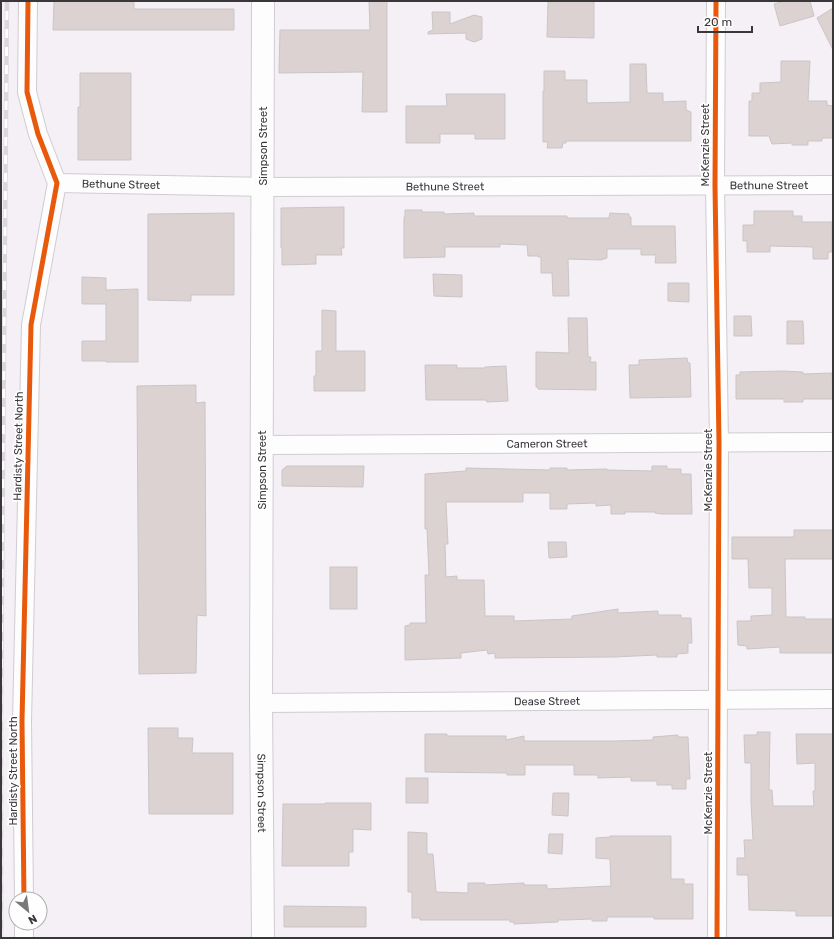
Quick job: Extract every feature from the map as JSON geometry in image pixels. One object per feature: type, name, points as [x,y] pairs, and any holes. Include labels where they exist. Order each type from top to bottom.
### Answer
[{"type":"main road","name":"Simpson Street","points":[[263,1],[261,323],[261,703],[263,938]]},
{"type":"street","points":[[28,1],[27,92],[38,134],[56,183]]},
{"type":"street","name":"McKenzie Street","points":[[716,1],[715,186],[719,443],[717,938]]},
{"type":"street","name":"Bethune Street","points":[[56,183],[263,187],[833,185]]},
{"type":"street","name":"Hardisty Street North","points":[[24,891],[22,721],[31,325],[56,183]]},
{"type":"street","name":"Cameron Street","points":[[262,445],[833,442]]},
{"type":"street","name":"Dease Street","points":[[261,703],[833,699]]},
{"type":"building","points":[[54,1],[134,1],[134,9],[234,9],[234,30],[53,30]]},
{"type":"building","points":[[369,1],[387,1],[387,112],[362,112],[363,72],[279,73],[280,30],[370,30]]},
{"type":"building","points":[[548,1],[594,1],[594,38],[547,37]]},
{"type":"building","points":[[784,1],[810,1],[814,16],[780,26],[774,4]]},
{"type":"building","points":[[833,8],[833,50],[817,18]]},
{"type":"building","points":[[432,12],[450,12],[450,24],[474,15],[482,17],[482,39],[474,42],[466,39],[466,33],[428,34],[428,32],[433,30]]},
{"type":"building","points":[[781,61],[810,61],[808,101],[827,101],[827,105],[833,106],[833,138],[822,138],[822,141],[808,141],[808,145],[792,145],[792,143],[772,144],[769,136],[749,136],[749,101],[752,101],[752,93],[760,93],[760,83],[781,82]]},
{"type":"building","points":[[630,64],[646,64],[647,93],[663,93],[663,102],[686,101],[686,110],[691,112],[691,141],[566,141],[566,143],[563,143],[562,148],[547,148],[548,142],[543,142],[544,71],[565,71],[565,80],[587,80],[587,103],[630,102]]},
{"type":"building","points":[[80,73],[131,73],[131,160],[78,160],[78,107],[80,107]]},
{"type":"building","points":[[446,94],[505,94],[505,139],[475,139],[475,134],[440,134],[440,143],[406,143],[406,106],[447,106]]},
{"type":"building","points":[[344,207],[344,248],[341,248],[342,255],[316,255],[316,264],[282,265],[281,208]]},
{"type":"building","points":[[405,210],[444,212],[444,214],[474,213],[474,216],[567,216],[567,218],[609,218],[610,213],[629,214],[629,217],[631,217],[631,226],[675,226],[676,263],[655,263],[656,255],[641,255],[641,249],[607,249],[607,258],[601,260],[568,259],[569,296],[553,296],[552,273],[541,273],[541,257],[528,256],[527,245],[500,244],[500,247],[445,247],[445,257],[404,258]]},
{"type":"building","points":[[754,211],[793,211],[793,216],[802,216],[802,222],[832,222],[832,252],[828,252],[828,259],[813,259],[813,247],[770,246],[770,252],[747,252],[747,241],[743,241],[743,225],[754,225]]},
{"type":"building","points":[[234,213],[234,295],[191,295],[191,301],[148,300],[148,214]]},
{"type":"building","points":[[433,274],[462,275],[462,297],[434,296]]},
{"type":"building","points":[[82,277],[106,278],[106,290],[138,289],[138,362],[82,361],[82,341],[106,341],[106,304],[82,304]]},
{"type":"building","points":[[668,283],[689,283],[689,302],[668,301]]},
{"type":"building","points":[[322,310],[336,311],[336,351],[365,351],[365,391],[314,391],[314,376],[316,376],[316,351],[322,351]]},
{"type":"building","points":[[734,316],[751,316],[752,336],[734,336]]},
{"type":"building","points":[[568,318],[587,318],[588,357],[591,357],[590,362],[596,362],[596,390],[538,389],[538,387],[536,387],[536,352],[569,353]]},
{"type":"building","points":[[787,321],[803,321],[804,344],[787,344]]},
{"type":"building","points":[[687,358],[688,363],[690,363],[691,397],[630,398],[629,365],[639,365],[639,360]]},
{"type":"building","points":[[425,365],[457,365],[457,368],[506,366],[508,401],[487,402],[486,400],[426,400]]},
{"type":"building","points":[[740,372],[803,372],[803,374],[832,373],[833,399],[803,399],[803,402],[784,402],[784,399],[736,399],[736,375],[740,375]]},
{"type":"building","points":[[196,385],[196,403],[205,402],[206,616],[197,615],[196,673],[139,674],[137,386]]},
{"type":"building","points":[[287,466],[364,466],[363,487],[282,486],[282,470]]},
{"type":"building","points":[[652,466],[667,466],[667,469],[681,469],[681,474],[691,474],[692,514],[625,512],[625,514],[611,514],[611,505],[596,506],[596,503],[567,504],[567,509],[550,509],[550,493],[523,493],[523,502],[446,502],[448,544],[445,544],[446,577],[457,576],[457,580],[484,580],[485,616],[514,616],[514,621],[572,619],[572,616],[618,609],[618,613],[658,611],[658,615],[681,615],[681,618],[691,618],[692,643],[688,643],[688,653],[677,654],[677,657],[657,657],[657,655],[614,657],[495,658],[495,653],[488,654],[487,650],[461,653],[461,658],[405,660],[405,626],[410,625],[410,623],[426,623],[425,575],[429,575],[427,529],[425,529],[425,474],[466,471],[466,468],[550,470],[550,468],[567,468],[567,470],[607,469],[652,471]]},
{"type":"building","points":[[794,530],[833,530],[833,559],[785,559],[786,617],[833,619],[833,653],[780,653],[780,647],[747,649],[747,646],[738,645],[737,621],[751,621],[751,616],[772,615],[772,588],[749,588],[748,559],[732,559],[732,537],[794,537]]},
{"type":"building","points":[[548,542],[566,542],[567,557],[549,558]]},
{"type":"building","points":[[330,567],[357,567],[357,609],[330,609]]},
{"type":"building","points":[[148,728],[178,728],[178,738],[193,738],[192,753],[233,753],[233,814],[149,814]]},
{"type":"building","points":[[757,732],[770,732],[769,790],[772,790],[773,806],[814,806],[813,791],[815,791],[815,763],[797,764],[796,734],[833,734],[833,916],[796,916],[796,911],[749,910],[748,875],[737,875],[737,858],[745,858],[744,840],[753,840],[751,763],[745,763],[744,735],[757,735]]},
{"type":"building","points":[[425,734],[447,734],[447,736],[506,736],[506,740],[524,736],[524,741],[653,740],[653,737],[678,735],[678,737],[688,737],[690,779],[686,779],[686,789],[672,789],[672,785],[657,785],[657,781],[631,781],[631,777],[598,778],[598,775],[574,775],[574,765],[525,765],[525,775],[507,775],[507,773],[425,772]]},
{"type":"building","points":[[406,778],[428,778],[428,803],[406,803]]},
{"type":"building","points":[[553,793],[569,793],[568,816],[552,815]]},
{"type":"building","points":[[371,803],[371,830],[353,829],[353,852],[349,852],[349,866],[282,866],[283,804]]},
{"type":"building","points":[[408,832],[427,833],[427,854],[433,854],[436,892],[468,893],[468,883],[485,883],[485,885],[524,883],[524,885],[547,885],[547,889],[611,886],[610,859],[596,858],[596,838],[610,836],[671,836],[671,879],[684,879],[684,884],[693,884],[693,919],[607,917],[607,921],[592,921],[592,919],[558,920],[558,922],[514,924],[514,922],[510,922],[510,920],[420,920],[420,918],[412,918],[412,892],[408,892]]},
{"type":"building","points":[[549,834],[563,834],[562,854],[548,853]]},
{"type":"building","points":[[284,906],[366,907],[366,927],[284,927]]},
{"type":"railway","points":[[1,938],[1,700],[7,1]]},
{"type":"cycle path","points":[[24,891],[22,721],[31,325],[57,183],[38,134],[27,92],[28,1]]},
{"type":"cycle path","points":[[716,1],[715,186],[719,443],[717,938]]}]
